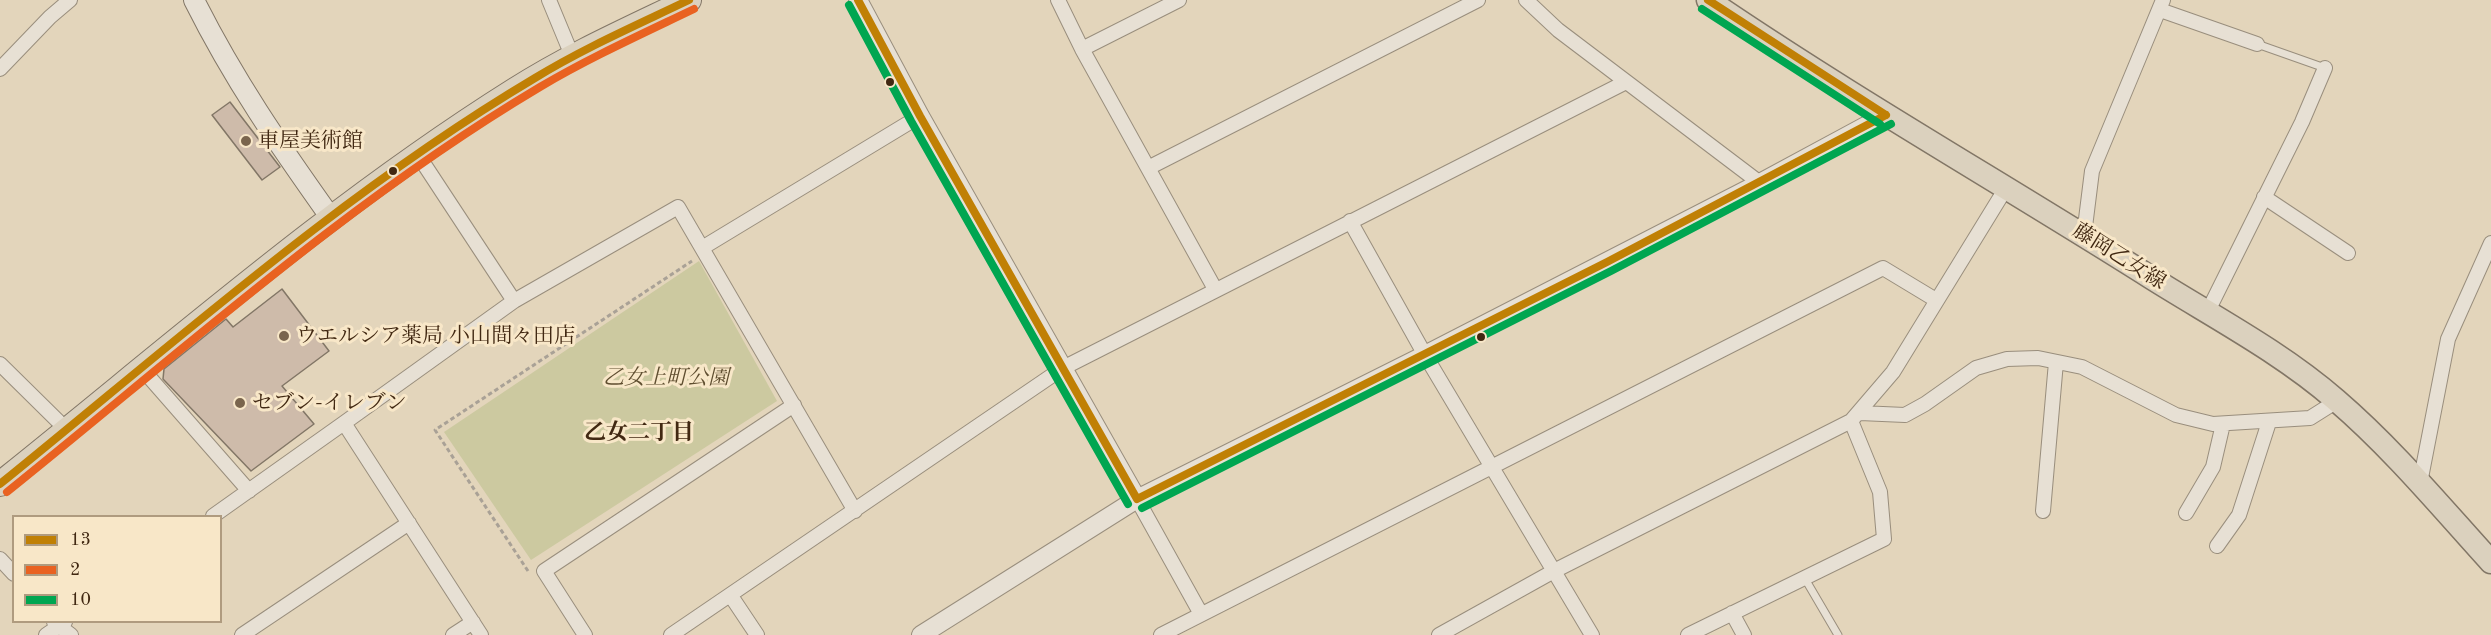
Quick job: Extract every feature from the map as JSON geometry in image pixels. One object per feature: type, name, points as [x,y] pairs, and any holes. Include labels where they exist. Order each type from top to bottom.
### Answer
[{"type":"highway","points":[[0,484],[331,218],[418,155],[517,88],[689,0]]},
{"type":"main road","points":[[194,0],[234,76],[267,129],[331,218]]},
{"type":"main road","name":"藤岡乙女線","points":[[1708,0],[1886,115],[2084,235],[2301,372],[2337,401],[2421,483],[2491,562]]},
{"type":"street","points":[[0,69],[50,17],[70,0]]},
{"type":"street","points":[[549,0],[573,58]]},
{"type":"street","points":[[858,0],[920,116],[1201,614]]},
{"type":"street","points":[[1058,0],[1082,49],[1215,289]]},
{"type":"street","points":[[1082,49],[1179,0]]},
{"type":"street","points":[[1148,168],[1478,0]]},
{"type":"street","points":[[1526,0],[1558,30],[1760,183]]},
{"type":"street","points":[[2084,235],[2092,171],[2162,5],[2257,44]]},
{"type":"street","points":[[2207,313],[2325,69]]},
{"type":"street","points":[[671,635],[1063,369],[1215,289],[1626,82]]},
{"type":"street","points":[[921,635],[1137,499],[1425,355],[1760,183],[1886,115]]},
{"type":"street","points":[[704,250],[920,116]]},
{"type":"street","points":[[418,155],[514,301]]},
{"type":"street","points":[[1439,635],[1554,571],[1856,417],[1893,372],[2006,188]]},
{"type":"street","points":[[2264,197],[2348,253]]},
{"type":"street","points":[[214,515],[514,301],[678,207],[855,511]]},
{"type":"street","points":[[1350,221],[1425,355],[1592,635]]},
{"type":"street","points":[[2421,483],[2448,339],[2485,273],[2491,243]]},
{"type":"street","points":[[1161,635],[1883,268],[1936,300]]},
{"type":"street","points":[[1856,417],[1905,415],[1925,404],[1976,368],[2007,359],[2038,358],[2082,367],[2176,415],[2213,424],[2310,418],[2337,401]]},
{"type":"street","points":[[2043,511],[2056,362]]},
{"type":"street","points":[[0,364],[68,430]]},
{"type":"street","points":[[143,370],[249,491]]},
{"type":"street","points":[[585,635],[544,571],[794,405]]},
{"type":"street","points":[[1688,635],[1884,539],[1880,492],[1856,417]]},
{"type":"street","points":[[2217,546],[2239,515],[2269,422]]},
{"type":"street","points":[[344,423],[481,635]]},
{"type":"street","points":[[2186,513],[2213,467],[2223,424]]},
{"type":"street","points":[[242,635],[409,523]]},
{"type":"street","points":[[0,559],[12,572]]},
{"type":"street","points":[[731,596],[757,635]]},
{"type":"street","points":[[1732,613],[1744,635]]},
{"type":"street","points":[[453,635],[473,622]]},
{"type":"street","points":[[46,635],[59,623],[71,635]]},
{"type":"lane","points":[[2257,44],[2325,69]]},
{"type":"lane","points":[[1804,577],[1838,635]]},
{"type":"path","points":[[531,576],[435,430],[704,250]]},
{"type":"green space","name":"乙女上町公園","points":[[699,261],[777,401],[531,560],[444,432]]},
{"type":"building","name":"車屋美術館","points":[[230,102],[280,167],[262,180],[212,115]]},
{"type":"building","name":"セブン-イレブン","points":[[282,289],[329,351],[282,386],[314,424],[251,471],[163,379],[164,369],[226,319],[233,327]]},
{"type":"transit line","name":"13","points":[[0,484],[260,271],[395,170],[464,122],[554,67],[689,0]]},
{"type":"transit line","name":"13","points":[[858,0],[920,116],[1137,499]]},
{"type":"transit line","name":"13","points":[[1708,0],[1886,115]]},
{"type":"transit line","name":"10","points":[[849,5],[911,121],[1128,504]]},
{"type":"transit line","name":"2","points":[[7,492],[266,280],[400,179],[469,131],[559,76],[694,9]]},
{"type":"transit line","name":"10","points":[[1702,9],[1880,124]]},
{"type":"transit line","name":"13","points":[[1137,499],[1607,262],[1886,115]]},
{"type":"transit line","name":"10","points":[[1142,508],[1611,271],[1891,124]]},
{"type":"place","name":"車屋美術館","points":[[246,141]]},
{"type":"place","name":"ウエルシア薬局 小山間々田店","points":[[284,336]]},
{"type":"place","name":"セブン-イレブン","points":[[240,403]]},
{"type":"district","name":"乙女二丁目","points":[[639,433]]}]
